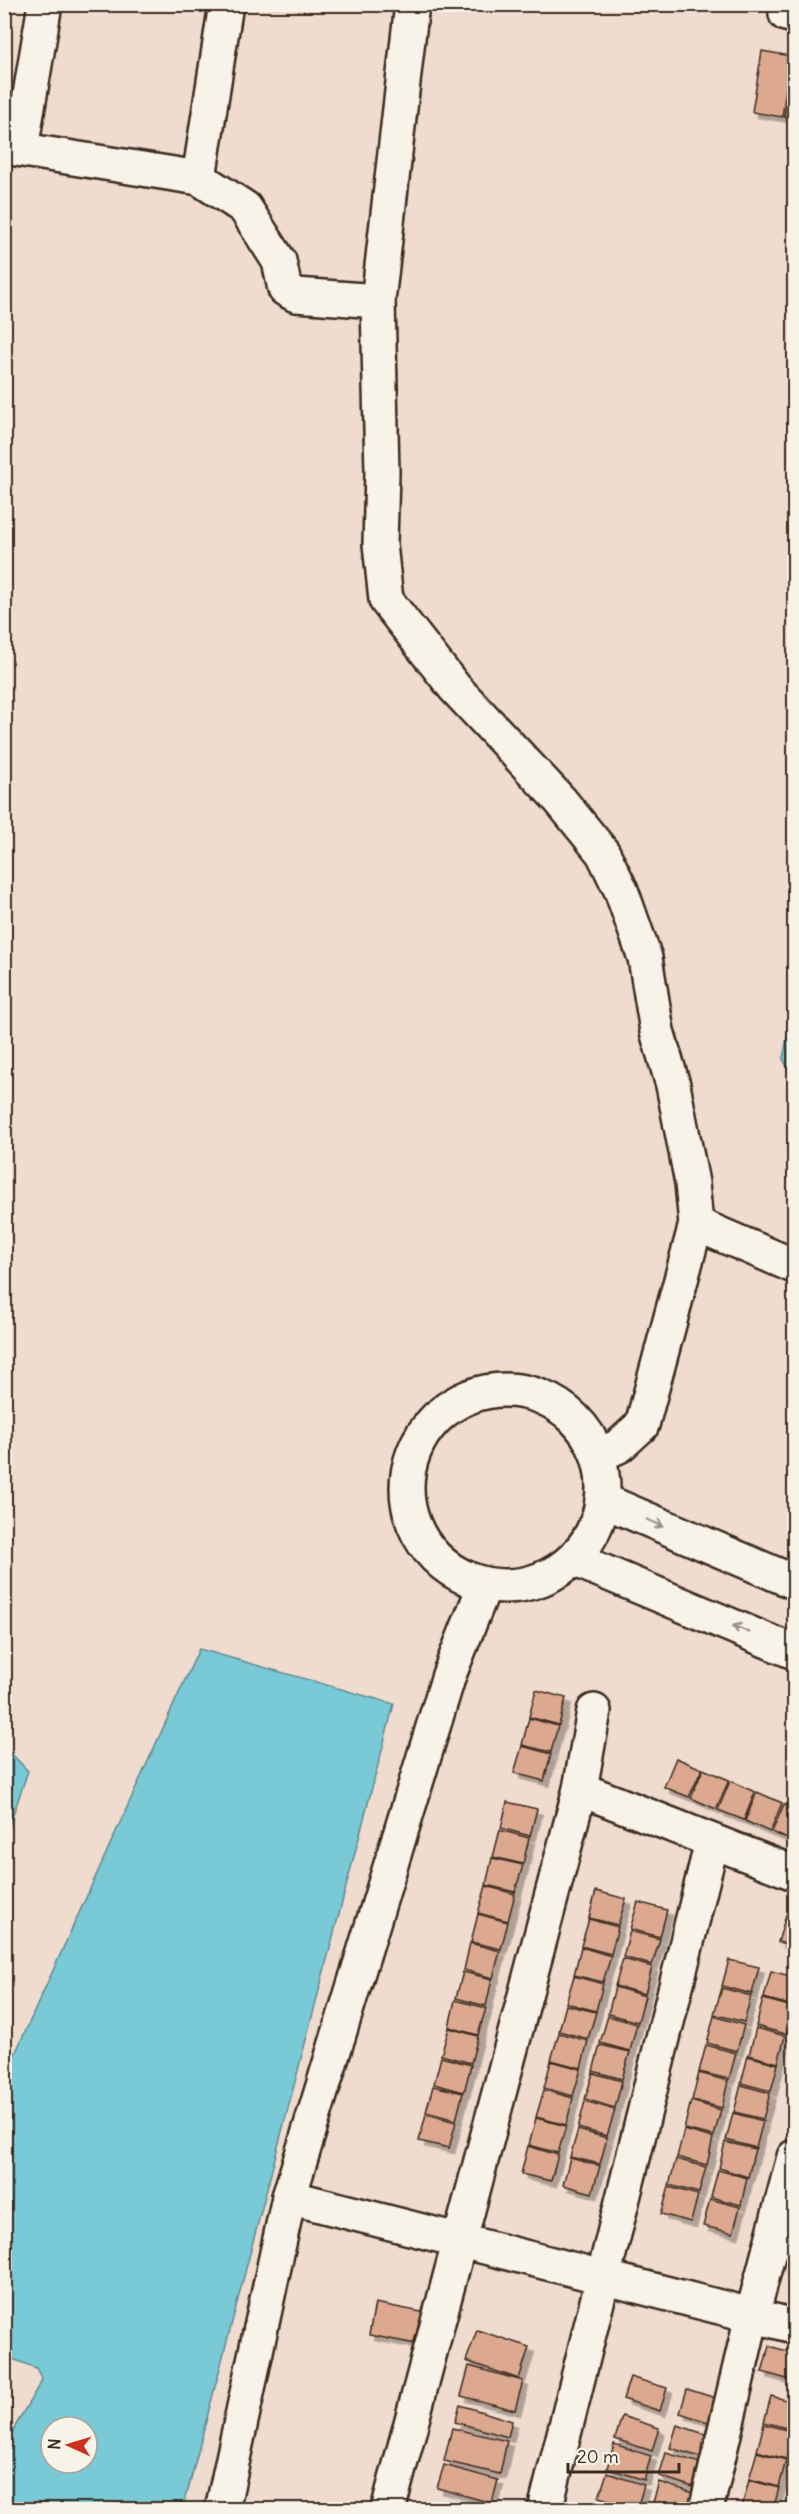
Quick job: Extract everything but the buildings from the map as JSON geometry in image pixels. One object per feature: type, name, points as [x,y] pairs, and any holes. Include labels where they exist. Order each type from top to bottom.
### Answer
[{"type":"street","points":[[45,4],[13,148],[198,178],[245,208],[279,261],[285,290],[296,294],[378,301]]},
{"type":"street","points":[[198,178],[226,4]]},
{"type":"street","points":[[412,4],[378,301],[382,472],[380,544],[386,600],[455,688],[582,825],[603,853],[621,890],[645,958],[657,1031],[675,1095],[692,1183],[696,1224],[642,1425],[619,1446],[598,1455]]},
{"type":"street","points":[[696,1224],[795,1266]]},
{"type":"street","points":[[484,1389],[518,1389],[547,1400],[575,1419],[595,1440],[598,1455],[603,1468],[602,1500],[576,1560],[552,1576],[514,1587],[484,1587],[450,1571],[436,1560],[417,1534],[409,1507],[408,1476],[416,1444],[431,1422],[455,1402],[484,1389]]},
{"type":"street","points":[[602,1500],[795,1582]]},
{"type":"street","points":[[576,1560],[795,1652]]},
{"type":"street","points":[[222,2510],[290,2197],[449,1675],[484,1587]]},
{"type":"street","points":[[388,2510],[580,1790],[594,1711]]},
{"type":"street","points":[[580,1790],[795,1873]]},
{"type":"street","points":[[545,2510],[712,1842]]},
{"type":"street","points":[[706,2510],[752,2316],[795,2157]]},
{"type":"street","points":[[290,2197],[795,2326]]},
{"type":"water","points":[[794,1001],[794,1080],[783,1059]]},
{"type":"water","points":[[199,1649],[394,1704],[183,2509],[5,2509],[5,2444],[42,2380],[36,2368],[5,2356],[5,2076]]},
{"type":"water","points":[[5,1747],[28,1771],[5,1838]]}]
